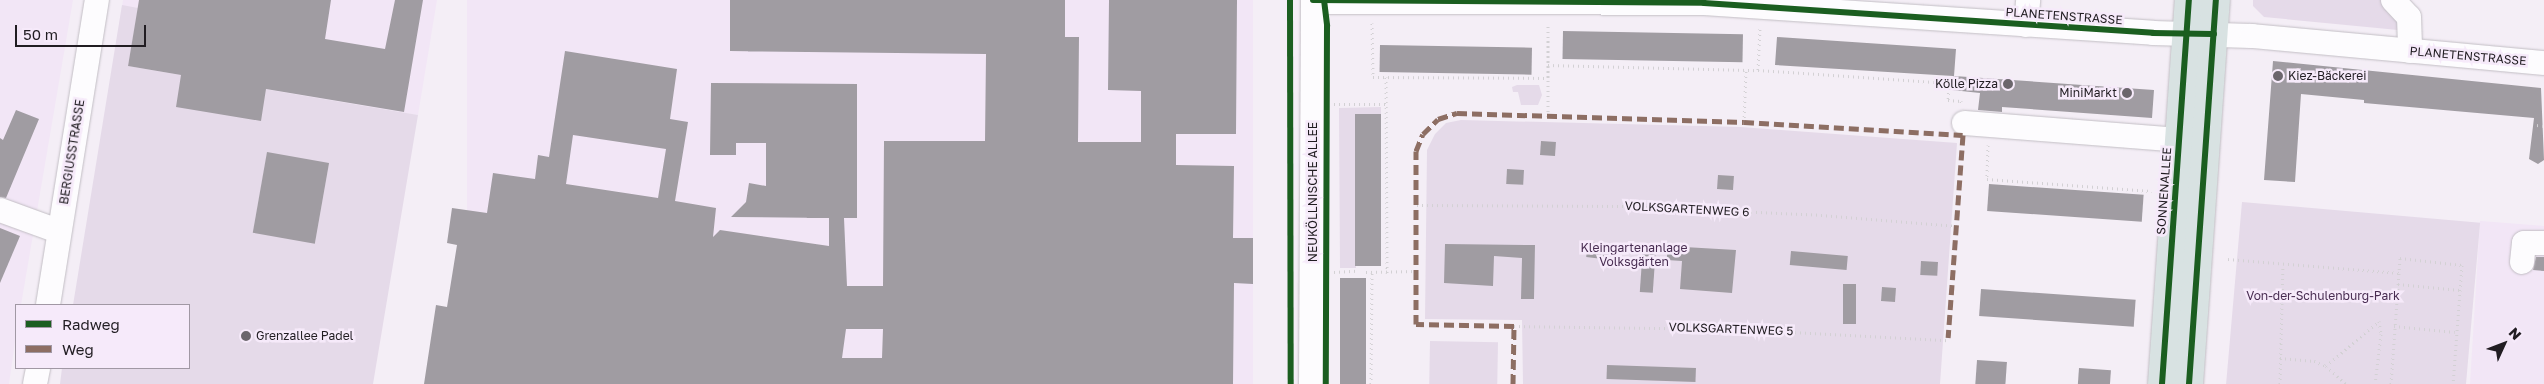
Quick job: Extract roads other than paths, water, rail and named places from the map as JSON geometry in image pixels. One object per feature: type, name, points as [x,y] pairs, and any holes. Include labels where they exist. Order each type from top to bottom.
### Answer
[{"type":"main road","name":"SONNENALLEE","points":[[2162,384],[2189,0]]},
{"type":"main road","points":[[2189,384],[2216,0]]},
{"type":"street","name":"BERGIUSSTRASSE","points":[[48,304],[58,231],[97,0]]},
{"type":"street","points":[[2026,25],[2028,0]]},
{"type":"street","points":[[2393,0],[2409,17],[2410,51]]},
{"type":"street","name":"PLANETENSTRASSE","points":[[1313,1],[1704,3],[2026,25],[2214,34],[2544,63]]},
{"type":"street","name":"NEUKÖLLNISCHE ALLEE","points":[[1312,384],[1313,1]]},
{"type":"street","points":[[1963,112],[1990,124],[2179,140]]},
{"type":"street","points":[[0,210],[58,231]]},
{"type":"street","points":[[2522,262],[2524,243],[2544,243]]},
{"type":"street","points":[[35,384],[38,369]]},
{"type":"place","name":"Kiez-Bäckerei","points":[[2278,76]]},
{"type":"place","name":"Kölle Pizza","points":[[2008,84]]},
{"type":"place","name":"MiniMarkt","points":[[2127,93]]},
{"type":"place","name":"Grenzallee Padel","points":[[246,336]]},
{"type":"park label","name":"Kleingartenanlage Volksgärten","points":[[1634,255]]},
{"type":"park label","name":"Von-der-Schulenburg-Park","points":[[2323,296]]}]
